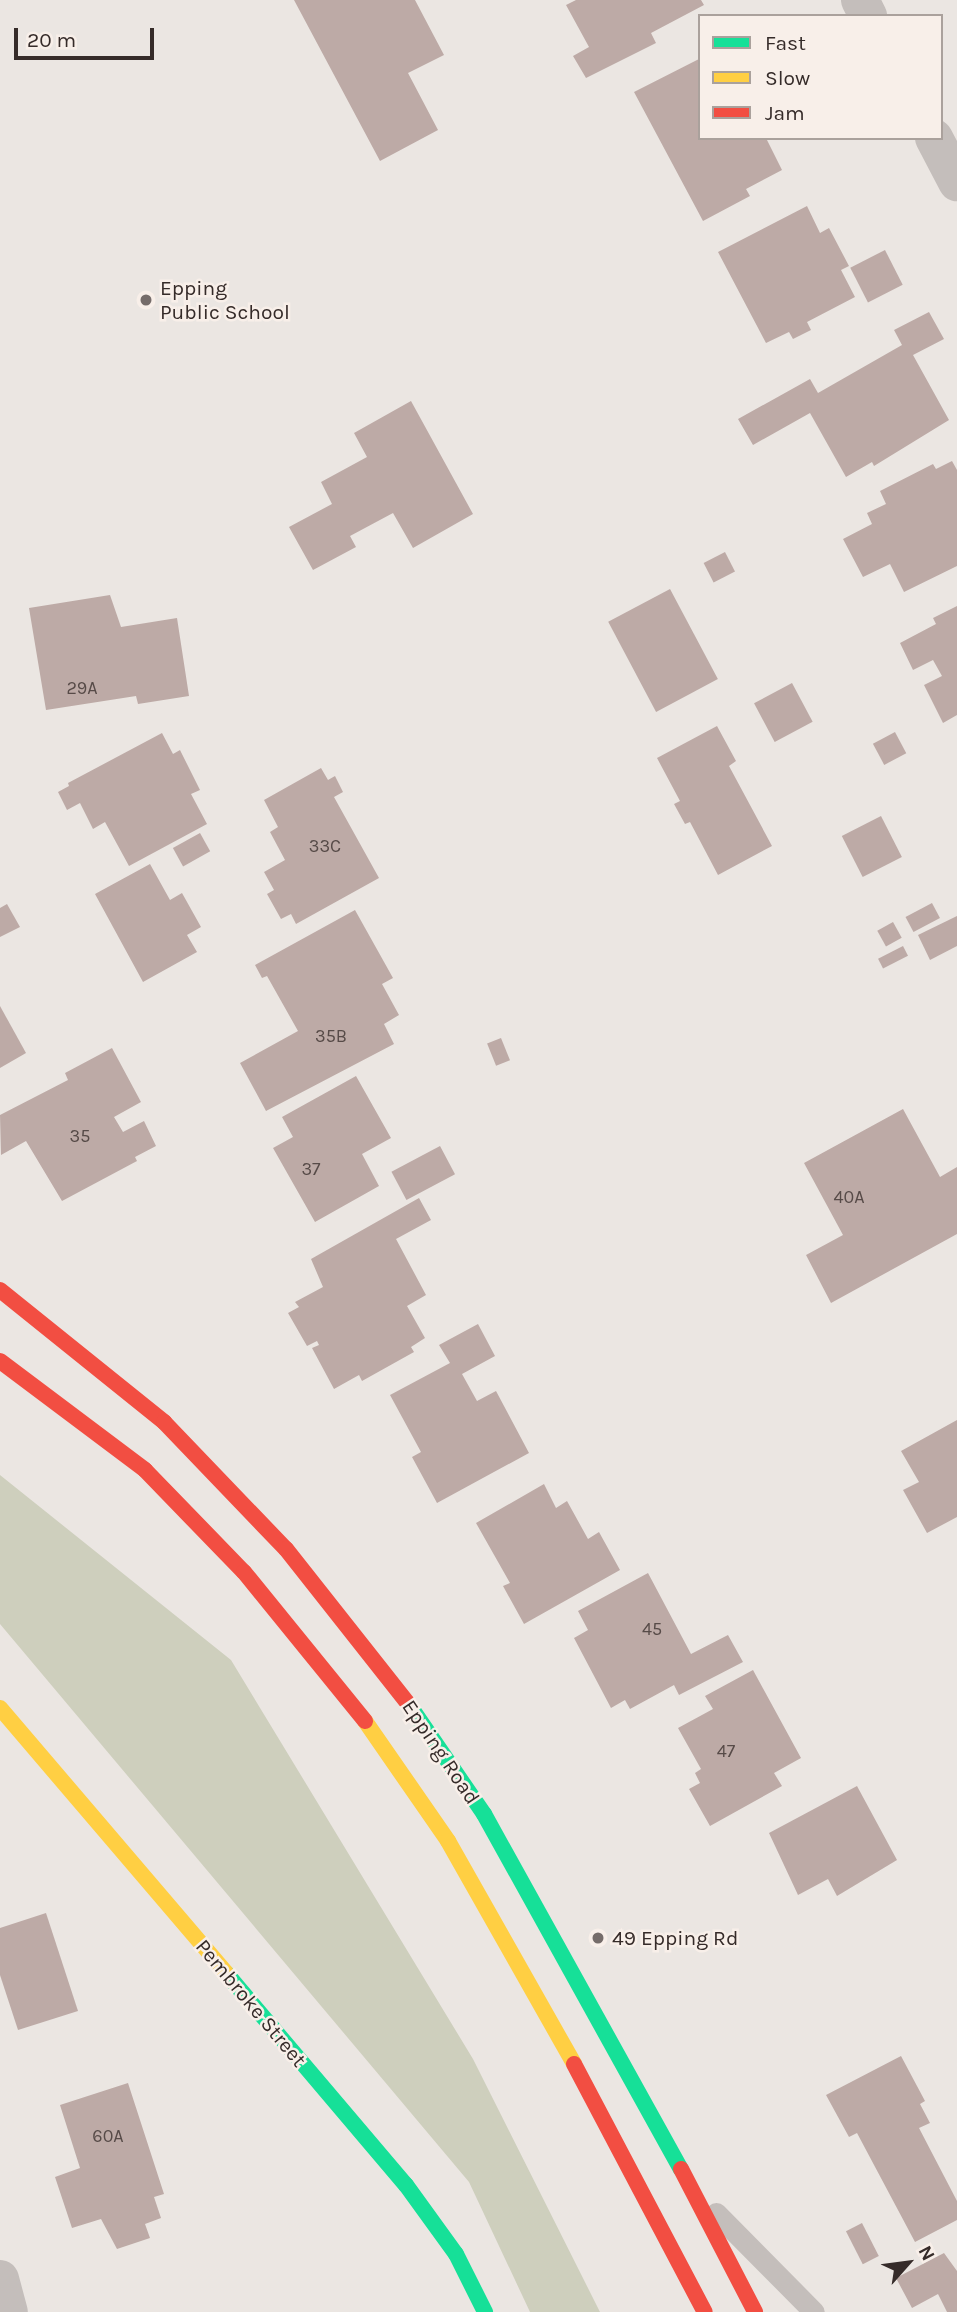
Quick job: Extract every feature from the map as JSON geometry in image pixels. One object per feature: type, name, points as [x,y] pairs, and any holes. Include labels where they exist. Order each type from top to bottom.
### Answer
[{"type":"main road","name":"Epping Road","points":[[0,1290],[164,1422],[286,1549],[385,1670],[484,1814],[634,2079],[755,2312]]},
{"type":"main road","name":"Epping Road","points":[[0,1361],[145,1470],[300,1635],[389,1752],[448,1841],[559,2035],[705,2312]]},
{"type":"main road","name":"Pembroke Street","points":[[0,1708],[406,2185],[456,2254],[485,2312]]},
{"type":"street","points":[[934,140],[957,182]]},
{"type":"street","points":[[0,2279],[9,2312]]},
{"type":"lane","points":[[687,2184],[814,2312]]},
{"type":"green space","points":[[0,1475],[231,1660],[473,2059],[600,2312],[530,2312],[469,2182],[0,1624]]},
{"type":"building","points":[[294,0],[415,0],[444,55],[408,73],[438,130],[380,161]]},
{"type":"building","points":[[576,0],[701,0],[704,5],[651,33],[656,43],[586,78],[573,56],[589,47],[566,5]]},
{"type":"building","points":[[698,60],[698,140],[767,140],[782,170],[746,189],[750,196],[703,221],[634,92]]},
{"type":"building","points":[[807,206],[820,233],[829,228],[849,266],[841,270],[855,297],[807,322],[811,330],[793,339],[789,332],[766,343],[718,252]]},
{"type":"building","points":[[885,250],[903,285],[868,302],[850,268]]},
{"type":"building","points":[[929,312],[944,339],[913,355],[949,420],[874,466],[872,462],[846,477],[810,413],[753,445],[738,419],[810,379],[818,393],[902,345],[894,330]]},
{"type":"building","points":[[411,401],[473,514],[413,548],[393,513],[350,536],[356,547],[313,570],[289,527],[332,504],[321,482],[367,457],[354,433]]},
{"type":"building","points":[[952,461],[957,470],[957,566],[904,592],[890,564],[863,577],[843,539],[872,524],[867,513],[886,504],[880,491],[933,464],[936,469]]},
{"type":"building","points":[[725,552],[735,572],[714,582],[704,563]]},
{"type":"building","points":[[670,589],[718,679],[656,712],[608,622]]},
{"type":"building","points":[[110,595],[121,627],[177,618],[189,696],[138,704],[136,696],[46,710],[29,608]]},
{"type":"building","points":[[957,606],[957,715],[943,723],[924,685],[942,676],[933,660],[913,670],[900,643],[936,624],[933,618]]},
{"type":"building","points":[[792,683],[813,722],[775,742],[754,703]]},
{"type":"building","points":[[717,726],[736,761],[729,766],[772,846],[718,875],[690,822],[685,824],[674,804],[680,801],[657,758]]},
{"type":"building","points":[[895,732],[906,753],[884,765],[873,744]]},
{"type":"building","points":[[162,733],[173,754],[180,750],[200,790],[191,794],[207,824],[129,866],[105,822],[93,829],[80,803],[67,810],[58,792],[69,786],[68,783]]},
{"type":"building","points":[[321,768],[328,780],[335,776],[343,792],[334,797],[379,878],[296,924],[291,914],[281,919],[267,894],[274,890],[264,872],[285,860],[270,832],[278,827],[264,800]]},
{"type":"building","points":[[881,816],[902,857],[863,877],[842,836]]},
{"type":"building","points":[[200,833],[210,851],[183,866],[173,848]]},
{"type":"building","points":[[150,864],[170,900],[182,893],[201,927],[187,935],[197,952],[143,982],[95,894]]},
{"type":"building","points":[[932,903],[940,918],[913,932],[906,917]]},
{"type":"building","points":[[7,904],[20,927],[0,937],[0,908]]},
{"type":"building","points":[[355,910],[393,978],[382,984],[399,1015],[384,1024],[394,1044],[266,1111],[240,1063],[298,1031],[267,976],[262,978],[255,965]]},
{"type":"building","points":[[957,916],[957,946],[930,960],[918,935]]},
{"type":"building","points":[[893,922],[902,938],[886,946],[877,931]]},
{"type":"building","points":[[903,946],[908,956],[883,969],[878,959]]},
{"type":"building","points":[[0,1006],[26,1053],[0,1068]]},
{"type":"building","points":[[501,1038],[510,1060],[496,1066],[487,1044]]},
{"type":"building","points":[[112,1048],[141,1102],[114,1117],[123,1132],[144,1121],[156,1146],[135,1157],[137,1161],[62,1201],[26,1141],[1,1155],[0,1115],[68,1080],[65,1073]]},
{"type":"building","points":[[356,1076],[391,1138],[362,1154],[379,1186],[315,1222],[273,1148],[293,1137],[282,1117]]},
{"type":"building","points":[[903,1109],[940,1177],[957,1167],[957,1234],[831,1303],[806,1255],[843,1235],[804,1163]]},
{"type":"building","points":[[440,1146],[455,1174],[406,1200],[391,1172]]},
{"type":"building","points":[[419,1198],[431,1220],[396,1239],[426,1295],[407,1306],[425,1338],[411,1347],[414,1352],[362,1381],[359,1375],[334,1389],[312,1348],[319,1345],[317,1341],[307,1346],[288,1313],[299,1307],[295,1302],[323,1287],[311,1259]]},
{"type":"building","points":[[478,1324],[495,1356],[462,1374],[477,1401],[496,1391],[529,1453],[437,1503],[412,1457],[421,1452],[390,1395],[450,1363],[439,1345]]},
{"type":"building","points":[[957,1420],[957,1517],[927,1533],[903,1490],[919,1482],[901,1451]]},
{"type":"building","points":[[544,1484],[556,1508],[567,1501],[588,1539],[599,1532],[620,1570],[524,1624],[503,1586],[510,1583],[476,1523]]},
{"type":"building","points":[[648,1573],[691,1654],[728,1635],[743,1662],[679,1695],[674,1685],[630,1709],[625,1700],[611,1708],[574,1638],[588,1630],[578,1611]]},
{"type":"building","points":[[753,1670],[801,1758],[774,1773],[782,1786],[710,1826],[689,1789],[700,1783],[695,1773],[701,1769],[678,1728],[713,1709],[705,1696]]},
{"type":"building","points":[[857,1786],[897,1860],[837,1896],[828,1879],[798,1895],[769,1833]]},
{"type":"building","points":[[46,1913],[78,2011],[18,2030],[0,1975],[0,1928]]},
{"type":"building","points":[[901,2056],[925,2101],[920,2104],[930,2123],[919,2128],[957,2201],[957,2220],[915,2242],[857,2133],[849,2137],[826,2095]]},
{"type":"building","points":[[128,2083],[164,2194],[154,2197],[161,2218],[145,2224],[150,2238],[117,2249],[101,2219],[72,2228],[55,2177],[80,2168],[60,2105]]},
{"type":"building","points":[[862,2223],[879,2256],[863,2264],[846,2231]]},
{"type":"building","points":[[944,2253],[957,2271],[957,2312],[947,2312],[938,2294],[912,2308],[896,2278]]},
{"type":"traffic: fast","points":[[410,1706],[484,1814],[681,2169]]},
{"type":"traffic: fast","points":[[226,1973],[406,2185],[456,2254],[485,2312]]},
{"type":"traffic: slow","points":[[0,1708],[226,1973]]},
{"type":"traffic: slow","points":[[365,1721],[448,1841],[574,2064]]},
{"type":"traffic: jam","points":[[0,1290],[164,1422],[286,1549],[410,1706]]},
{"type":"traffic: jam","points":[[0,1361],[145,1470],[244,1572],[365,1721]]},
{"type":"traffic: jam","points":[[574,2064],[705,2312]]},
{"type":"traffic: jam","points":[[681,2169],[755,2312]]},
{"type":"place","name":"Epping Public School","points":[[146,300]]},
{"type":"place","name":"49 Epping Rd","points":[[598,1938]]}]
